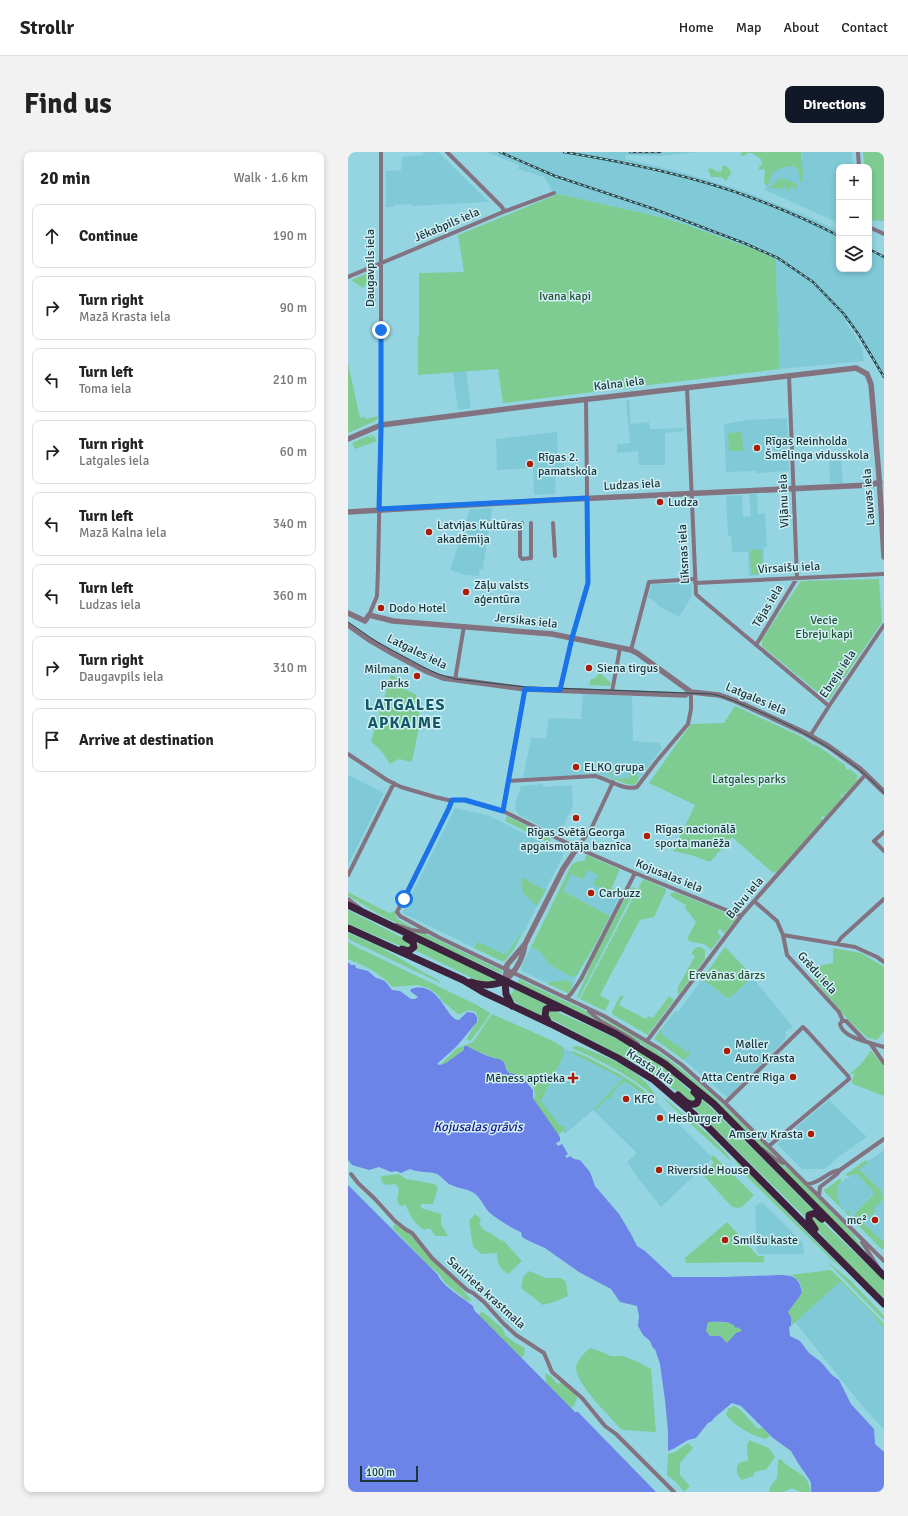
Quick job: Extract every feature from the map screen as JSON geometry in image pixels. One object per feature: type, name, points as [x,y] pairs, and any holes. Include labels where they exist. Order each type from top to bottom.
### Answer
[{"type":"highway","name":"Krasta iela","points":[[348,905],[368,916],[616,1034],[647,1052],[714,1104],[883,1275]]},
{"type":"highway","points":[[363,935],[371,935],[406,950],[412,950],[414,946],[413,942],[386,924]]},
{"type":"highway","name":"Krasta iela","points":[[348,928],[463,980],[483,992],[549,1023],[618,1058],[662,1086],[705,1124],[884,1304]]},
{"type":"highway","points":[[463,980],[485,986],[496,985],[505,981],[506,994],[512,1006]]},
{"type":"highway","points":[[549,1023],[545,1016],[546,1009],[562,1008]]},
{"type":"highway","points":[[662,1086],[678,1094],[690,1104],[697,1103],[698,1095],[681,1080],[678,1075]]},
{"type":"highway","points":[[839,1258],[810,1223],[808,1218],[810,1214],[815,1213],[841,1238],[858,1251]]},
{"type":"street","name":"Daugavpils iela","points":[[348,613],[364,621],[370,615],[377,596],[381,426],[381,152]]},
{"type":"street","points":[[447,152],[501,206],[503,212]]},
{"type":"street","points":[[858,152],[859,164]]},
{"type":"street","name":"Jēkabpils iela","points":[[348,277],[503,212],[554,193]]},
{"type":"street","points":[[872,228],[884,234]]},
{"type":"street","name":"Kalna iela","points":[[348,439],[381,426],[586,399],[848,368],[860,369]]},
{"type":"street","name":"Lauvas iela","points":[[860,369],[869,376],[871,384],[880,482],[884,557]]},
{"type":"street","name":"Viļānu iela","points":[[789,375],[797,578]]},
{"type":"street","name":"Līksnas iela","points":[[687,387],[696,594],[828,706]]},
{"type":"street","points":[[560,690],[572,638],[588,583],[586,399]]},
{"type":"street","name":"Ludzas iela","points":[[348,512],[587,498],[870,485],[880,482]]},
{"type":"street","points":[[870,485],[879,493],[880,499]]},
{"type":"street","points":[[522,523],[520,532],[520,556],[522,559],[529,559],[532,556],[531,523]]},
{"type":"street","points":[[554,523],[555,556]]},
{"type":"street","name":"Virsaišu iela","points":[[631,650],[649,582],[884,574]]},
{"type":"street","name":"Tējas iela","points":[[756,645],[797,578]]},
{"type":"street","name":"Jersikas iela","points":[[370,615],[393,620],[552,634],[631,650],[691,692]]},
{"type":"street","name":"Latgales iela","points":[[348,625],[368,639],[428,672],[455,680],[525,689],[685,695],[691,692],[724,696],[810,736],[828,746],[866,774],[884,792]]},
{"type":"street","name":"Ebreju iela","points":[[810,736],[828,706],[884,625]]},
{"type":"street","points":[[455,680],[464,626]]},
{"type":"street","points":[[612,692],[620,648]]},
{"type":"street","points":[[503,811],[525,689]]},
{"type":"street","points":[[508,781],[595,776],[632,789],[637,787],[688,724],[691,709],[691,692]]},
{"type":"street","name":"Kojusalas iela","points":[[348,754],[394,783],[428,795],[452,800],[465,800],[503,811],[577,848],[635,874],[741,916]]},
{"type":"street","name":"Balvu iela","points":[[647,1041],[741,916],[866,774]]},
{"type":"street","points":[[505,981],[507,965],[525,944],[563,869],[592,827],[613,782]]},
{"type":"street","points":[[348,875],[394,783]]},
{"type":"street","points":[[452,800],[398,912],[400,916],[428,932],[618,1023],[682,1065],[726,1103],[884,1262]]},
{"type":"street","points":[[884,832],[874,841],[884,850]]},
{"type":"street","points":[[566,998],[571,994],[581,979],[635,874]]},
{"type":"street","points":[[348,899],[368,916]]},
{"type":"street","points":[[838,944],[839,941],[884,899]]},
{"type":"street","name":"Grēdu iela","points":[[754,901],[777,921],[783,935],[787,955],[839,1012],[844,1021],[846,1021],[867,1042],[884,1062]]},
{"type":"street","points":[[386,924],[396,925],[411,930],[428,932]]},
{"type":"street","points":[[783,935],[862,949],[884,962]]},
{"type":"street","points":[[505,981],[513,973],[524,953],[525,944]]},
{"type":"street","points":[[587,1008],[600,1021],[630,1038],[647,1052]]},
{"type":"street","name":"Grēdu iela","points":[[844,1021],[840,1024],[840,1027],[847,1035],[884,1047]]},
{"type":"street","points":[[726,1103],[803,1027],[848,1076],[849,1079],[769,1146]]},
{"type":"street","points":[[744,1135],[775,1159],[787,1165]]},
{"type":"street","points":[[819,1195],[820,1188],[840,1170],[884,1139]]},
{"type":"street","points":[[807,1184],[815,1183],[835,1170],[840,1170]]},
{"type":"street","name":"Saulrieta krastmala","points":[[351,1174],[352,1178],[400,1225],[412,1233],[432,1258],[467,1290],[484,1302],[516,1335],[544,1353],[552,1372],[582,1398],[605,1426],[616,1434],[674,1492]]},
{"type":"street","points":[[860,1238],[866,1251],[883,1275]]},
{"type":"shaded area","points":[[438,152],[489,202],[412,206],[412,204],[386,207],[386,171],[401,170],[402,157],[423,155],[423,153]]},
{"type":"shaded area","points":[[486,152],[700,152],[659,156],[625,155],[626,159],[685,173],[746,192],[812,218],[836,230],[836,272],[872,272],[872,250],[884,256],[884,379],[848,321],[846,322],[862,348],[864,361],[780,369],[776,261],[758,250],[660,217],[558,194],[555,196],[544,177],[518,169],[519,165]]},
{"type":"shaded area","points":[[802,152],[852,152],[853,164],[836,164],[836,222],[765,190],[769,172],[784,163],[802,162]]},
{"type":"shaded area","points":[[466,371],[471,408],[458,410],[453,372]]},
{"type":"shaded area","points":[[626,400],[629,400],[631,424],[649,422],[650,429],[684,428],[684,431],[665,433],[665,465],[639,465],[638,451],[618,453],[617,444],[630,443]]},
{"type":"shaded area","name":"Rīgas Reinholda Šmēlinga vidusskola","points":[[787,418],[789,471],[756,473],[756,471],[726,472],[724,424],[748,420]]},
{"type":"shaded area","name":"Rīgas 2. pamatskola","points":[[557,432],[558,463],[564,463],[564,471],[556,471],[555,494],[534,495],[533,468],[497,470],[496,439]]},
{"type":"shaded area","points":[[841,458],[843,483],[830,483],[829,459]]},
{"type":"shaded area","points":[[749,494],[757,494],[758,514],[765,513],[767,547],[764,547],[763,575],[749,576],[748,552],[732,552],[731,536],[728,536],[726,496],[742,495],[743,517],[751,516]]},
{"type":"shaded area","points":[[492,508],[483,569],[480,569],[479,576],[466,575],[450,570],[470,509]]},
{"type":"shaded area","points":[[691,583],[692,596],[679,617],[657,605],[657,603],[648,597],[652,584]]},
{"type":"shaded area","points":[[583,694],[632,696],[633,741],[659,743],[662,748],[639,779],[614,780],[599,774],[523,778],[531,737],[546,739],[549,718],[581,719]]},
{"type":"shaded area","points":[[348,775],[384,793],[348,865]]},
{"type":"shaded area","points":[[543,784],[543,787],[572,785],[573,806],[559,835],[519,815],[516,811],[515,803],[521,786]]},
{"type":"shaded area","points":[[455,808],[490,816],[564,854],[525,930],[504,962],[402,913]]},
{"type":"shaded area","name":"Carbuzz","points":[[588,870],[599,874],[595,883],[620,895],[610,916],[563,891],[570,874]]},
{"type":"shaded area","points":[[531,947],[540,952],[550,965],[572,977],[577,975],[570,994],[522,971],[521,968]]},
{"type":"shaded area","points":[[752,977],[793,1027],[785,1032],[787,1035],[785,1040],[728,1098],[684,1060],[654,1039],[675,1011],[679,1011],[702,979],[729,999]]},
{"type":"shaded area","points":[[564,1048],[625,1077],[652,1098],[713,1158],[661,1207],[627,1162],[637,1153],[593,1110],[565,1134],[541,1101],[564,1057]]},
{"type":"shaded area","points":[[829,1100],[867,1137],[824,1169],[802,1169],[777,1144]]},
{"type":"shaded area","points":[[884,1150],[884,1250],[855,1221],[879,1191],[857,1169]]},
{"type":"shaded area","points":[[854,1174],[857,1174],[874,1193],[855,1213],[853,1219],[849,1215],[848,1210],[846,1212],[839,1205],[837,1198],[837,1187],[842,1181]]},
{"type":"shaded area","points":[[762,1202],[803,1243],[804,1254],[760,1254],[757,1252],[755,1206]]},
{"type":"shaded area","points":[[840,1282],[869,1310],[884,1329],[884,1429],[863,1407],[795,1322]]},
{"type":"green space","points":[[742,152],[801,152],[803,181],[801,183],[798,170],[795,166],[783,167],[772,173],[768,186],[764,183],[765,169],[759,170],[759,167],[763,163],[761,162],[761,159],[752,153],[748,153],[744,156],[740,155]]},
{"type":"green space","points":[[863,152],[884,152],[884,221],[872,220],[872,164],[864,164]]},
{"type":"green space","points":[[722,166],[726,166],[731,171],[726,181],[722,177],[711,177],[708,170],[711,168],[718,172],[722,171]]},
{"type":"green space","points":[[778,179],[791,181],[797,185],[797,187],[794,189],[793,185],[792,188],[786,191],[785,185],[781,190],[779,188],[768,188]]},
{"type":"green space","name":"Ivana kapi","points":[[558,194],[660,217],[684,224],[770,255],[776,261],[780,369],[503,403],[498,369],[418,375],[419,273],[463,272],[458,235]]},
{"type":"green space","points":[[366,274],[372,275],[376,280],[376,302],[369,301],[369,286],[366,284],[363,288],[351,280]]},
{"type":"green space","points":[[348,363],[360,418],[365,417],[366,419],[378,416],[377,420],[348,433]]},
{"type":"green space","points":[[742,432],[743,451],[729,451],[728,433]]},
{"type":"green space","points":[[369,435],[374,436],[377,441],[355,449],[352,443],[368,436],[375,439]]},
{"type":"green space","points":[[750,550],[762,550],[763,574],[751,574]]},
{"type":"green space","name":"Vecie Ebreju kapi","points":[[879,579],[882,622],[829,700],[762,646],[762,639],[801,581]]},
{"type":"green space","name":"Siena tirgus","points":[[600,673],[611,683],[610,686],[589,685],[591,679],[595,678]]},
{"type":"green space","points":[[391,675],[402,680],[401,687],[417,695],[414,706],[419,709],[419,727],[412,762],[399,759],[390,764],[382,752],[371,741]]},
{"type":"green space","name":"Latgales parks","points":[[735,706],[802,737],[815,746],[815,744],[845,765],[846,769],[849,770],[849,768],[858,776],[855,779],[859,779],[847,793],[844,791],[846,794],[844,796],[841,794],[840,795],[843,798],[825,818],[822,816],[821,818],[823,820],[776,874],[775,871],[773,873],[732,837],[710,862],[691,855],[673,851],[695,805],[649,783],[691,724],[724,723]]},
{"type":"green space","points":[[611,771],[613,778],[615,779],[630,778],[630,774],[635,773],[639,777],[637,783],[633,785],[626,784],[611,778],[609,773]]},
{"type":"green space","points":[[507,816],[549,837],[551,840],[549,843],[505,821]]},
{"type":"green space","points":[[587,855],[619,869],[612,888],[622,893],[620,896],[617,896],[593,884],[598,875],[588,870],[583,879],[571,874],[563,891],[610,916],[577,975],[572,977],[550,965],[540,952],[531,947],[571,866],[576,862],[584,861],[585,856]]},
{"type":"green space","points":[[522,877],[546,890],[537,906],[523,893]]},
{"type":"green space","points":[[644,879],[666,889],[666,891],[654,917],[640,920],[600,995],[610,1001],[605,1011],[580,999]]},
{"type":"green space","points":[[632,887],[636,888],[578,998],[577,997],[597,951]]},
{"type":"green space","points":[[348,892],[389,913],[395,911],[397,919],[414,928],[397,923],[380,915],[348,896]]},
{"type":"green space","points":[[675,892],[736,917],[724,934],[720,929],[717,932],[721,937],[711,950],[704,944],[691,942],[688,940],[688,937],[696,922],[685,908],[686,905],[670,896],[671,893]]},
{"type":"green space","points":[[348,910],[405,939],[410,942],[410,946],[405,948],[348,924]]},
{"type":"green space","points":[[411,932],[426,934],[501,970],[502,974]]},
{"type":"green space","points":[[348,933],[379,946],[438,980],[440,983],[348,939]]},
{"type":"green space","points":[[522,934],[514,949],[504,962],[474,948],[478,942],[506,955]]},
{"type":"green space","points":[[418,941],[498,981],[489,983],[478,981],[415,950],[418,947]]},
{"type":"green space","points":[[348,942],[477,1005],[490,1013],[489,1017],[488,1016],[469,1041],[467,1038],[478,1020],[476,1012],[469,1010],[458,1014],[442,1001],[438,995],[428,988],[418,985],[392,987],[378,974],[348,959]]},
{"type":"green space","points":[[697,947],[705,950],[705,959],[678,994],[678,987],[695,956],[691,954]]},
{"type":"green space","name":"Erevānas dārzs","points":[[725,947],[753,976],[729,999],[702,979]]},
{"type":"green space","points":[[833,948],[861,953],[884,967],[884,1031],[877,1040],[868,1038],[848,1020],[814,980],[818,966],[833,963]]},
{"type":"green space","points":[[519,979],[584,1010],[595,1020],[517,983]]},
{"type":"green space","points":[[568,980],[572,984],[570,994],[548,984],[549,982]]},
{"type":"green space","points":[[514,989],[549,1006],[543,1007],[541,1014],[542,1016],[528,1010],[515,1002],[509,995]]},
{"type":"green space","points":[[624,995],[619,1005],[646,1019],[648,1016],[653,1018],[669,996],[674,1000],[648,1035],[612,1014],[620,996]]},
{"type":"green space","points":[[549,1011],[555,1011],[640,1051],[670,1072],[695,1096],[696,1098],[694,1103],[635,1063],[551,1019],[548,1015]]},
{"type":"green space","points":[[492,1014],[555,1042],[564,1048],[564,1057],[541,1101],[561,1127],[563,1125],[566,1129],[558,1135],[537,1106],[534,1099],[535,1093],[533,1087],[526,1077],[520,1077],[517,1079],[507,1070],[504,1062],[464,1046],[464,1050],[446,1063],[440,1065],[456,1049],[473,1042]]},
{"type":"green space","points":[[597,1016],[648,1045],[694,1079],[778,1158],[765,1150],[690,1080],[632,1037],[603,1021]]},
{"type":"green space","points":[[660,1030],[663,1031],[661,1034],[674,1043],[673,1045],[677,1044],[687,1053],[689,1050],[690,1054],[684,1060],[655,1039]]},
{"type":"green space","points":[[575,1046],[613,1060],[635,1073],[652,1090],[659,1101],[629,1077],[572,1048]]},
{"type":"green space","points":[[871,1050],[884,1066],[884,1096],[853,1084],[851,1080],[854,1077],[854,1074],[850,1074],[862,1063]]},
{"type":"green space","points":[[572,1051],[585,1056],[623,1076],[621,1078],[572,1053]]},
{"type":"green space","points":[[624,1077],[649,1095],[648,1097],[626,1082],[618,1086],[610,1099],[607,1098],[594,1111],[593,1110]]},
{"type":"green space","points":[[662,1096],[708,1134],[726,1153],[733,1163],[668,1103]]},
{"type":"green space","points":[[703,1100],[813,1210],[805,1217],[694,1108],[700,1106]]},
{"type":"green space","points":[[713,1155],[754,1195],[742,1207],[737,1208],[731,1206],[704,1176],[705,1172],[714,1163],[710,1158]]},
{"type":"green space","points":[[736,1160],[844,1270],[744,1174]]},
{"type":"green space","points":[[775,1160],[791,1171],[853,1234],[864,1251],[774,1162]]},
{"type":"green space","points":[[866,1160],[868,1163],[859,1169],[882,1192],[881,1193],[884,1198],[873,1209],[876,1211],[863,1223],[884,1242],[884,1248],[881,1249],[853,1220],[855,1213],[873,1195],[873,1191],[857,1174],[848,1176],[845,1175]]},
{"type":"green space","points":[[399,1174],[406,1179],[435,1184],[438,1188],[433,1204],[421,1204],[421,1208],[441,1214],[441,1224],[448,1236],[435,1236],[430,1228],[424,1230],[413,1219],[406,1205],[400,1206],[397,1201],[399,1188],[395,1184],[386,1185],[382,1182],[381,1176]]},
{"type":"green space","points":[[841,1178],[841,1182],[837,1187],[837,1198],[840,1203],[839,1205],[846,1212],[848,1210],[849,1216],[824,1191]]},
{"type":"green space","points":[[475,1214],[481,1219],[479,1224],[485,1231],[504,1241],[522,1261],[508,1274],[502,1270],[499,1265],[497,1253],[481,1254],[473,1246],[469,1221]]},
{"type":"green space","points":[[811,1217],[817,1217],[884,1280],[884,1300],[854,1271],[812,1224]]},
{"type":"green space","name":"Smilšu kaste","points":[[727,1222],[758,1256],[764,1256],[764,1262],[686,1263],[685,1258]]},
{"type":"green space","points":[[394,1224],[408,1232],[457,1283],[472,1301],[466,1300],[445,1283],[439,1274],[428,1265],[393,1228]]},
{"type":"green space","points":[[825,1260],[849,1279],[884,1316],[884,1320]]},
{"type":"green space","points":[[831,1270],[884,1324],[884,1329],[869,1310],[840,1282],[791,1326],[788,1312],[797,1298],[802,1294],[799,1282],[796,1278],[790,1275]]},
{"type":"green space","points":[[529,1271],[546,1278],[561,1278],[566,1282],[568,1296],[543,1305],[521,1288],[523,1277]]},
{"type":"green space","points":[[483,1312],[502,1328],[506,1336],[525,1348],[524,1356],[518,1359],[478,1317],[480,1313]]},
{"type":"green space","points":[[709,1321],[731,1323],[739,1327],[742,1331],[727,1343],[717,1336],[710,1336],[706,1331],[706,1326]]},
{"type":"green space","points":[[590,1348],[611,1356],[623,1356],[651,1369],[656,1432],[622,1430],[588,1391],[578,1375],[576,1365]]},
{"type":"green space","points":[[545,1373],[551,1376],[557,1384],[562,1382],[575,1393],[577,1398],[574,1406],[570,1408],[547,1389]]},
{"type":"green space","points":[[734,1406],[743,1412],[757,1428],[763,1428],[770,1436],[766,1439],[749,1433],[735,1423],[726,1415],[728,1409]]},
{"type":"green space","points":[[749,1440],[769,1448],[775,1457],[766,1470],[755,1472],[753,1476],[742,1480],[737,1474],[737,1466],[741,1462],[748,1461],[747,1446]]},
{"type":"green space","points":[[688,1443],[693,1448],[680,1463],[680,1475],[690,1486],[684,1492],[676,1482],[667,1475],[668,1454],[675,1452]]},
{"type":"green space","points":[[781,1459],[785,1464],[807,1480],[810,1492],[800,1492],[792,1488],[784,1492],[769,1492],[771,1485],[777,1478],[778,1460]]},
{"type":"water","name":"Kojusalas grāvis","points":[[348,962],[351,965],[355,965],[356,968],[368,971],[376,978],[385,981],[392,990],[400,991],[411,999],[418,997],[410,991],[411,989],[421,988],[429,990],[436,995],[454,1019],[459,1020],[467,1012],[474,1013],[477,1017],[477,1022],[457,1046],[437,1064],[440,1065],[446,1063],[464,1050],[464,1046],[467,1046],[492,1058],[499,1059],[504,1062],[509,1073],[515,1074],[517,1079],[522,1077],[533,1090],[533,1098],[560,1137],[560,1141],[556,1143],[558,1146],[562,1144],[568,1154],[565,1156],[567,1158],[570,1156],[574,1159],[580,1160],[590,1172],[595,1186],[619,1214],[637,1246],[645,1251],[673,1277],[781,1275],[796,1279],[800,1284],[802,1293],[788,1312],[791,1317],[791,1326],[789,1327],[790,1336],[800,1341],[809,1353],[821,1362],[832,1375],[839,1380],[851,1404],[874,1429],[875,1444],[884,1452],[884,1492],[811,1492],[811,1483],[791,1451],[773,1438],[741,1406],[732,1403],[708,1423],[696,1438],[688,1440],[668,1451],[668,1431],[660,1364],[655,1349],[650,1341],[643,1335],[638,1326],[639,1316],[637,1306],[620,1302],[611,1289],[579,1272],[545,1248],[522,1237],[521,1232],[490,1213],[473,1192],[449,1184],[437,1174],[410,1169],[401,1173],[396,1171],[391,1172],[379,1167],[369,1170],[352,1165],[348,1160]],"holes":[[[708,1322],[731,1324],[736,1328],[738,1327],[742,1331],[736,1333],[727,1343],[720,1336],[710,1336],[706,1331]]]},
{"type":"water","points":[[348,1185],[438,1275],[453,1292],[473,1306],[474,1310],[575,1412],[578,1412],[656,1492],[348,1492]]},
{"type":"tram line","points":[[348,622],[377,642],[423,667],[438,674],[455,679],[526,687],[712,694],[724,697],[767,715],[810,736],[850,762],[884,793]]},
{"type":"railway","points":[[500,152],[555,176],[654,209],[744,243],[778,258],[813,282],[844,314],[859,335],[884,377]]},
{"type":"railway","points":[[564,152],[637,166],[709,184],[777,207],[836,235]]},
{"type":"railway","points":[[630,152],[660,152]]},
{"type":"railway","points":[[872,251],[884,257]]},
{"type":"place","name":"Rīgas Reinholda Šmēlinga vidusskola","points":[[757,448]]},
{"type":"place","name":"Rīgas 2. pamatskola","points":[[530,464]]},
{"type":"place","name":"Ludza","points":[[660,502]]},
{"type":"place","name":"Latvijas Kultūras akadēmija","points":[[429,532]]},
{"type":"place","name":"Zāļu valsts aģentūra","points":[[466,592]]},
{"type":"place","name":"Dodo Hotel","points":[[381,608]]},
{"type":"place","name":"Siena tirgus","points":[[589,668]]},
{"type":"place","name":"Milmana parks","points":[[417,676]]},
{"type":"place","name":"ELKO grupa","points":[[576,767]]},
{"type":"place","name":"Rīgas Svētā Georga apgaismotāja baznīca","points":[[576,818]]},
{"type":"place","name":"Rīgas nacionālā sporta manēža","points":[[647,836]]},
{"type":"place","name":"Carbuzz","points":[[591,893]]},
{"type":"place","name":"Møller Auto Krasta","points":[[727,1051]]},
{"type":"place","name":"Atta Centre Riga","points":[[793,1077]]},
{"type":"place","name":"Mēness aptieka","points":[[573,1078]]},
{"type":"place","name":"KFC","points":[[626,1099]]},
{"type":"place","name":"Hesburger","points":[[660,1118]]},
{"type":"place","name":"Amserv Krasta","points":[[811,1134]]},
{"type":"place","name":"Riverside House","points":[[659,1170]]},
{"type":"place","name":"mc²","points":[[875,1220]]},
{"type":"place","name":"Smilšu kaste","points":[[725,1240]]},
{"type":"district","name":"LATGALES APKAIME","points":[[405,714]]},
{"type":"route","points":[[381,330],[379,509],[587,498],[588,583],[572,638],[560,690],[525,689],[503,811],[465,800],[452,800],[404,899]]}]
